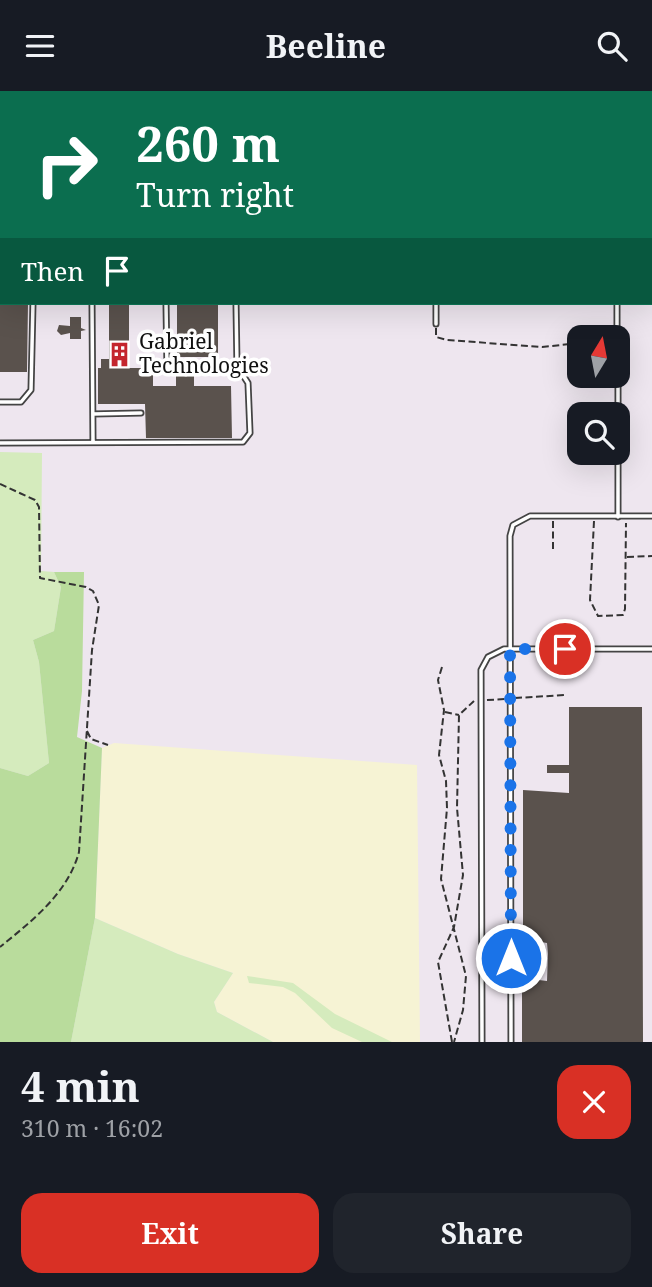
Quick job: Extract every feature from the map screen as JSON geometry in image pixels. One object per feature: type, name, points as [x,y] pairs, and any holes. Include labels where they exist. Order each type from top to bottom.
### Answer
[{"type":"lane","points":[[0,402],[21,402],[32,390],[33,305]]},
{"type":"lane","points":[[92,305],[93,442]]},
{"type":"lane","points":[[166,305],[167,367],[237,366]]},
{"type":"lane","points":[[0,443],[248,440],[248,383],[237,366],[236,305]]},
{"type":"lane","points":[[436,305],[436,324]]},
{"type":"lane","points":[[617,305],[617,325]]},
{"type":"lane","points":[[618,389],[618,517]]},
{"type":"lane","points":[[93,414],[141,414]]},
{"type":"lane","points":[[511,1042],[510,536],[513,525],[530,516],[652,516]]},
{"type":"lane","points":[[482,1042],[483,662],[499,650],[510,649],[652,649]]},
{"type":"path","points":[[436,324],[436,337],[447,340],[542,347],[567,344]]},
{"type":"path","points":[[0,484],[35,500],[39,507],[40,578],[86,587],[98,598],[76,864],[59,894],[0,947]]},
{"type":"path","points":[[553,516],[553,552]]},
{"type":"path","points":[[594,517],[590,600],[598,616],[623,615],[626,517]]},
{"type":"path","points":[[626,557],[652,556]]},
{"type":"path","points":[[442,667],[438,680],[444,712],[439,755],[446,781],[447,808],[441,879],[466,976],[463,1010],[453,1042]]},
{"type":"path","points":[[453,1042],[438,962],[453,929],[463,875],[457,808],[459,715],[468,705],[481,700],[566,695]]},
{"type":"path","points":[[444,712],[459,715]]},
{"type":"path","points":[[86,730],[91,739],[108,745]]},
{"type":"path","points":[[447,808],[457,808]]},
{"type":"shaded area","points":[[0,305],[652,305],[652,1042],[0,1042]]},
{"type":"shaded area","points":[[114,743],[417,765],[420,1042],[273,1042],[217,1012],[214,1002],[233,973],[178,954],[95,918],[102,748]]},
{"type":"green space","points":[[0,452],[42,453],[41,571],[54,572],[61,587],[54,631],[33,640],[39,662],[49,763],[28,776],[0,768]]},
{"type":"green space","points":[[54,572],[84,572],[82,691],[77,737],[102,748],[95,918],[71,1042],[0,1042],[0,768],[28,776],[49,763],[39,662],[33,640],[54,631],[61,587]]},
{"type":"green space","points":[[95,918],[178,954],[233,973],[214,1002],[217,1012],[273,1042],[71,1042]]},
{"type":"green space","points":[[247,976],[293,983],[335,1014],[392,1042],[362,1042],[332,1028],[295,993],[283,987],[249,983]]},
{"type":"building","points":[[0,305],[28,305],[27,372],[0,372]]},
{"type":"building","points":[[109,305],[129,305],[129,368],[153,368],[153,386],[176,386],[176,376],[194,376],[194,386],[231,386],[232,438],[146,438],[145,404],[98,404],[98,368],[101,368],[101,359],[109,359]]},
{"type":"building","points":[[177,305],[218,305],[218,357],[177,357]]},
{"type":"building","points":[[70,317],[81,317],[81,328],[86,330],[81,331],[81,339],[70,339],[70,333],[61,335],[57,331],[59,325],[70,326]]},
{"type":"building","points":[[569,707],[642,707],[643,1042],[522,1042],[522,978],[547,981],[548,954],[547,943],[523,939],[523,790],[569,793],[569,773],[547,773],[547,765],[569,765]]},
{"type":"place","name":"Gabriel Technologies","points":[[119,354]]},
{"type":"route","points":[[511,958],[510,649],[565,649]]}]
